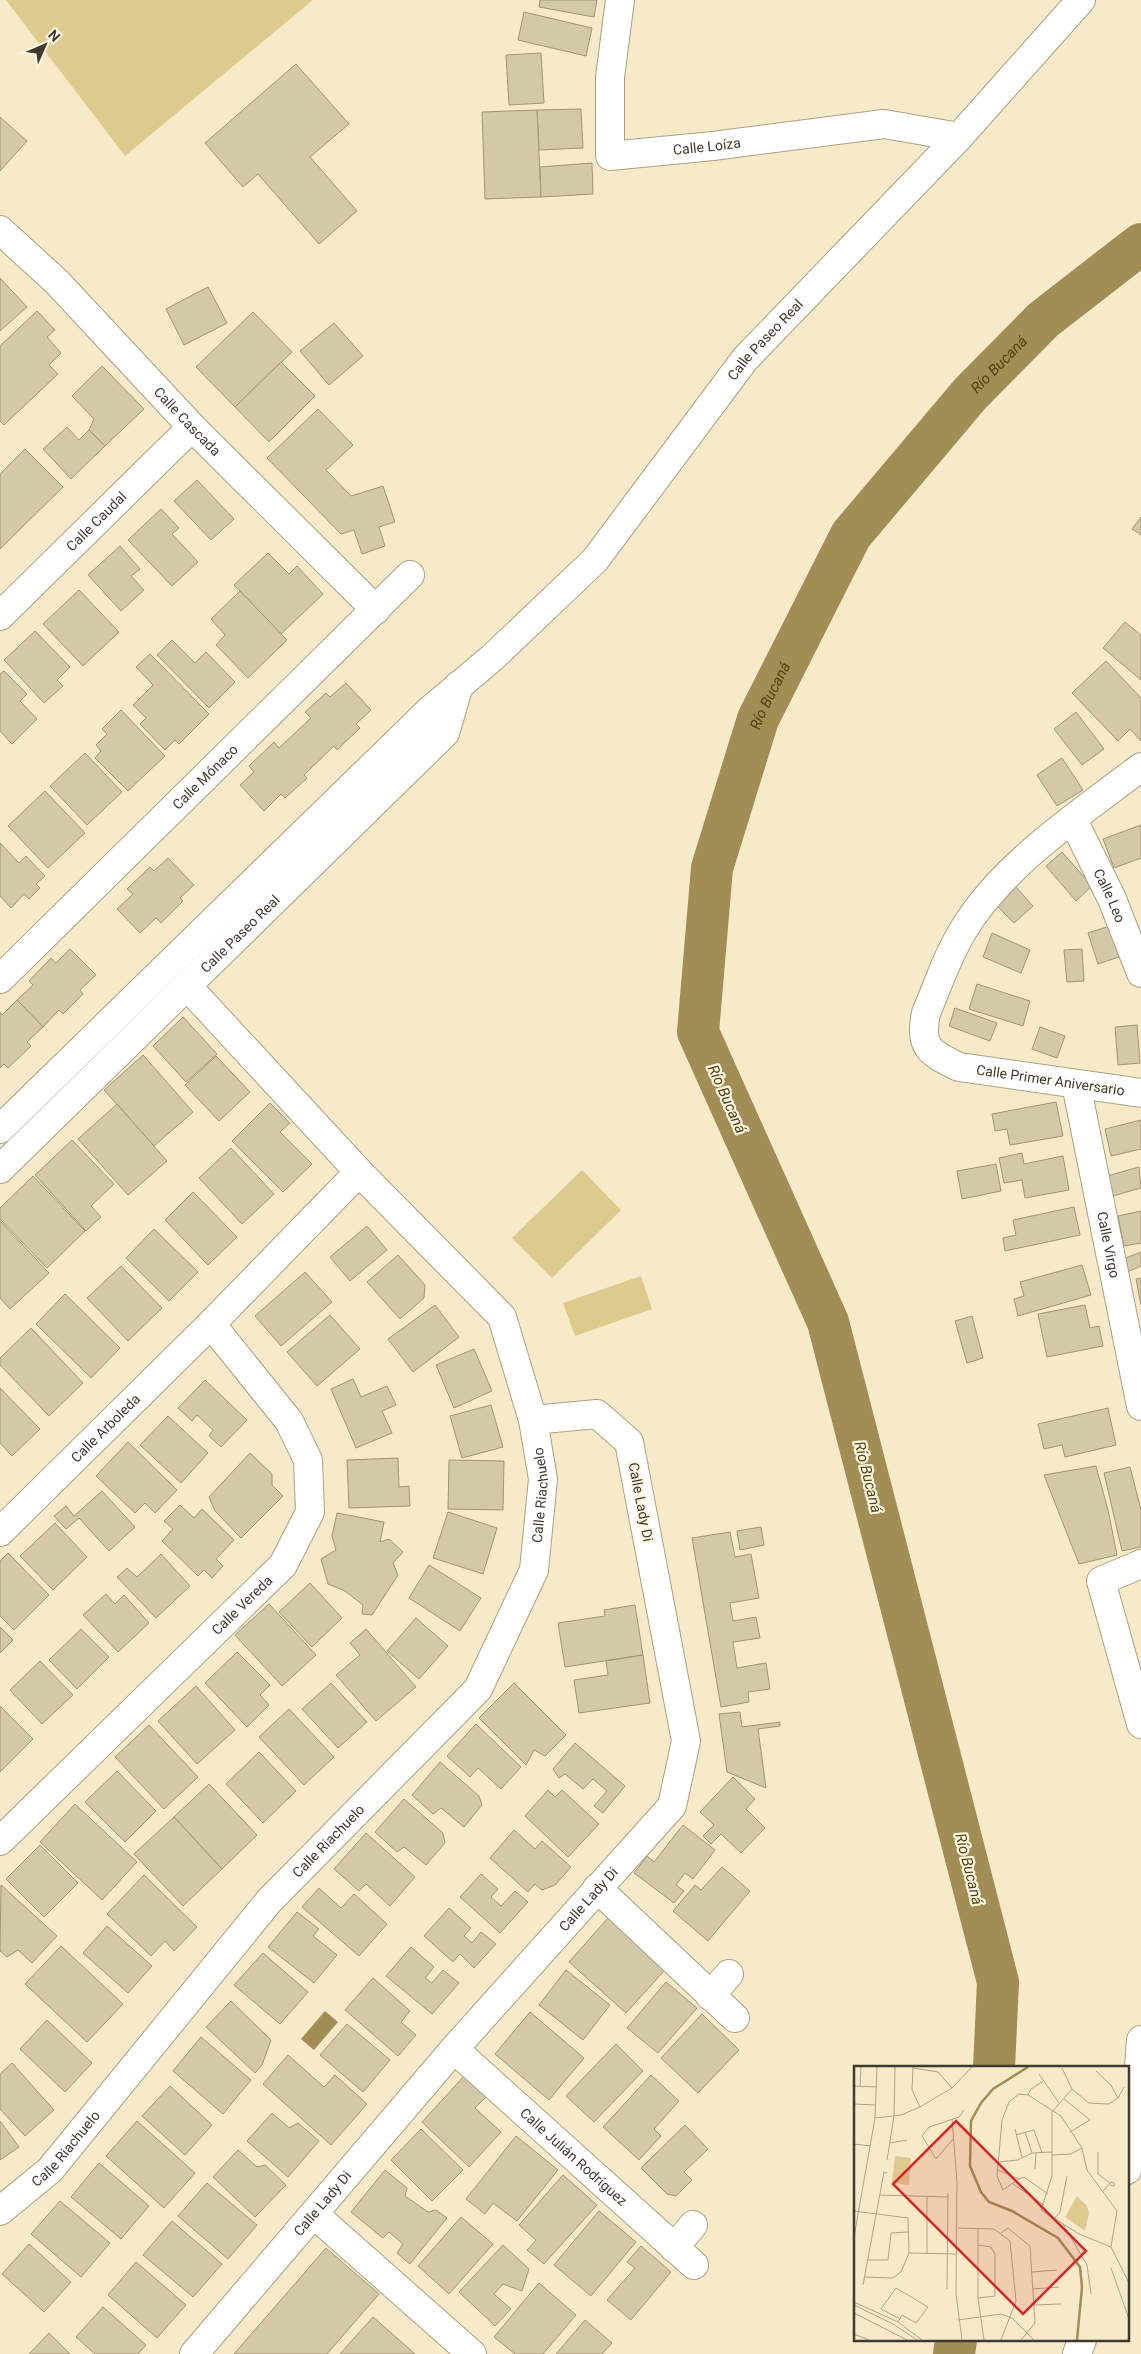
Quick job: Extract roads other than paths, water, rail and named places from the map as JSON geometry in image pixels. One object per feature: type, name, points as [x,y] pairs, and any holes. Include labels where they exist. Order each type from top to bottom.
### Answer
[{"type":"street","name":"Calle Loíza","points":[[620,0],[610,77],[610,156],[713,146],[884,124],[959,138]]},
{"type":"street","name":"Calle Paseo Real","points":[[0,1130],[414,725],[493,657],[595,560],[745,359],[959,138],[1081,0]]},
{"type":"street","name":"Calle Cascada","points":[[0,230],[57,282],[192,427],[376,610]]},
{"type":"street","name":"Calle Caudal","points":[[0,616],[192,427]]},
{"type":"street","name":"Calle Mónaco","points":[[0,979],[410,575]]},
{"type":"street","name":"Calle Paseo Real","points":[[0,1169],[446,733],[460,685]]},
{"type":"street","name":"Calle Primer Aniversario","points":[[1141,767],[1007,874],[984,901],[963,929],[926,1013],[924,1026],[926,1041],[932,1054],[959,1067],[1141,1092]]},
{"type":"street","name":"Calle Leo","points":[[1073,820],[1112,899],[1141,973]]},
{"type":"street","name":"Calle Riachuelo","points":[[0,2211],[50,2170],[269,1900],[478,1689],[534,1570],[544,1479],[534,1420],[502,1317],[359,1172],[187,986]]},
{"type":"street","name":"Calle Virgo","points":[[1076,1084],[1141,1406]]},
{"type":"street","name":"Calle Arboleda","points":[[0,1532],[211,1324],[359,1172]]},
{"type":"street","name":"Calle Vereda","points":[[0,1841],[283,1565],[310,1512],[308,1460],[289,1421],[211,1324]]},
{"type":"street","name":"Calle Lady Di","points":[[194,2354],[315,2215],[454,2050],[672,1806],[686,1740],[629,1442],[597,1414],[534,1420]]},
{"type":"street","points":[[1141,1564],[1101,1580],[1141,1724]]},
{"type":"street","points":[[597,1888],[735,2018]]},
{"type":"street","points":[[710,1996],[729,1974]]},
{"type":"street","points":[[1128,2165],[1134,2134],[1141,2040]]},
{"type":"street","name":"Calle Julián Rodríguez","points":[[454,2050],[684,2256],[693,2225]]},
{"type":"street","points":[[315,2215],[472,2354]]},
{"type":"street","points":[[1077,2354],[1081,2342]]},
{"type":"waterway","name":"Río Bucaná","points":[[994,2066],[998,1982],[828,1322],[698,1032],[712,868],[758,719],[851,535],[970,394],[1043,320],[1141,244]]},
{"type":"waterway","name":"Río Bucaná","points":[[954,2354],[956,2342]]}]
